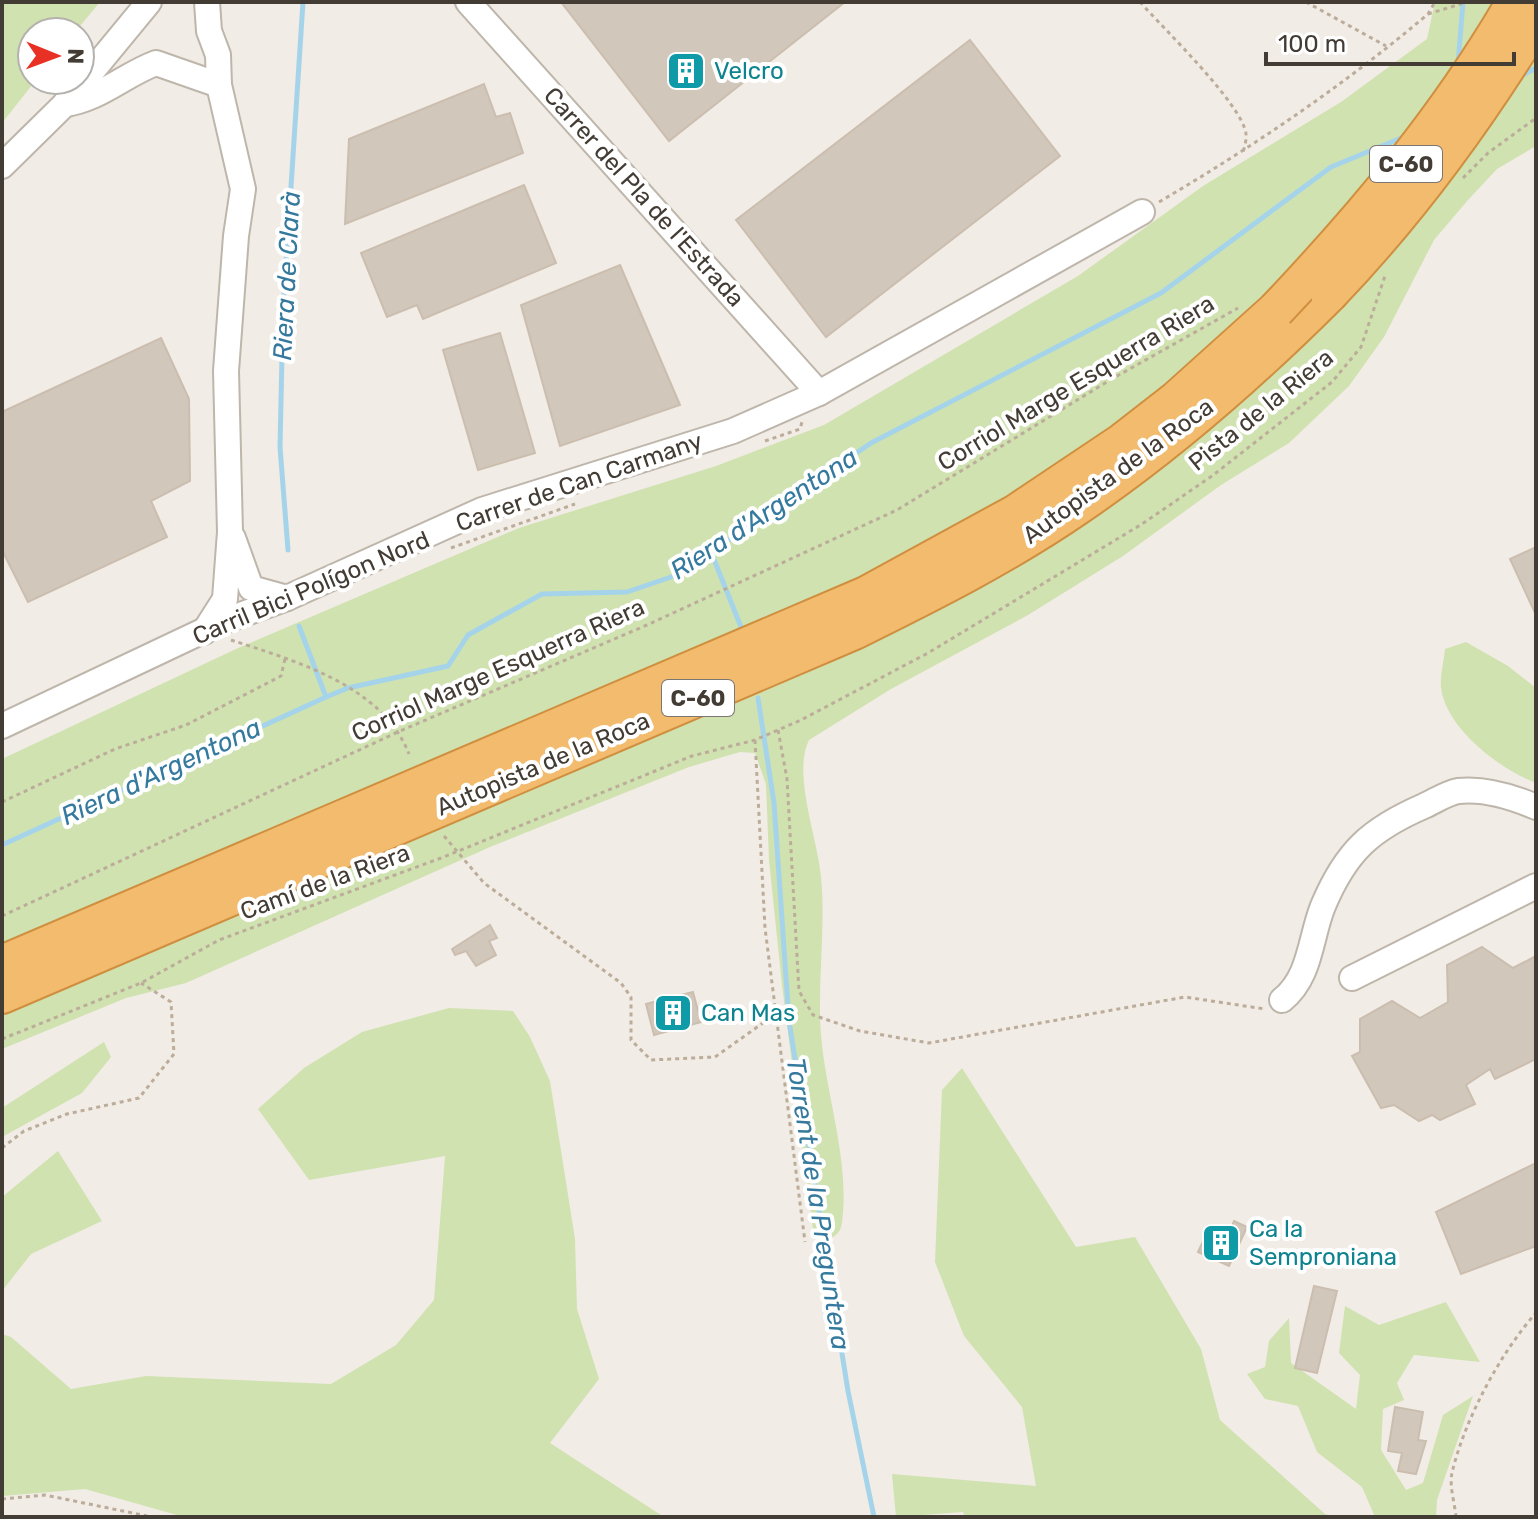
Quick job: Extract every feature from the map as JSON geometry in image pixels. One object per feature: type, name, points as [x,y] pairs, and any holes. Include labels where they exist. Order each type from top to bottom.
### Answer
[{"type":"highway","name":"C-60","points":[[1261,307],[1405,166],[1459,92],[1515,2]]},
{"type":"highway","name":"Autopista de la Roca","points":[[2,995],[826,643],[955,580],[1077,507],[1215,402],[1366,256],[1447,154],[1536,21]]},
{"type":"highway","name":"Autopista de la Roca","points":[[2,964],[866,595],[1016,513],[1122,442],[1176,400],[1261,307]]},
{"type":"street","points":[[2,166],[65,104],[149,2]]},
{"type":"street","points":[[188,2],[209,31],[218,55],[219,85],[243,189],[236,236],[226,371],[230,532],[225,599],[204,632]]},
{"type":"street","points":[[207,2],[209,31]]},
{"type":"street","name":"Carrer del Pla de l'Estrada","points":[[468,2],[812,403]]},
{"type":"street","points":[[65,104],[85,102],[130,73],[156,63],[219,85]]},
{"type":"street","name":"Carrer de Can Carmany","points":[[2,726],[204,632],[482,510],[812,403],[1142,212]]},
{"type":"street","points":[[230,532],[251,588],[287,598]]},
{"type":"street","points":[[1282,1000],[1303,975],[1316,924],[1334,880],[1353,853],[1384,823],[1456,791],[1484,791],[1536,807]]},
{"type":"street","points":[[1352,978],[1536,886]]},
{"type":"path","points":[[1140,2],[1214,83],[1239,118],[1246,134],[1243,153]]},
{"type":"path","points":[[1306,2],[1386,46]]},
{"type":"path","points":[[1428,14],[1435,2]]},
{"type":"path","points":[[1142,212],[1243,153],[1328,95],[1428,14],[1467,2]]},
{"type":"path","points":[[1454,187],[1488,153],[1536,118]]},
{"type":"path","name":"Pista de la Riera","points":[[928,653],[1142,524],[1212,476],[1332,382],[1361,347],[1390,261]]},
{"type":"path","name":"Corriol Marge Esquerra Riera","points":[[2,916],[400,731],[647,625],[897,510],[1110,380],[1261,307]]},
{"type":"path","points":[[756,444],[800,429],[812,403]]},
{"type":"path","name":"Carril Bici Polígon Nord","points":[[438,553],[580,502]]},
{"type":"path","points":[[204,632],[315,670],[348,688],[400,731],[409,754]]},
{"type":"path","name":"Carril Bici Polígon Nord","points":[[227,643],[241,637]]},
{"type":"path","name":"Camí de la Riera","points":[[2,1039],[141,983],[219,940],[455,852],[692,756],[755,740],[928,653]]},
{"type":"path","points":[[2,802],[115,749],[186,725],[245,698],[281,676],[285,659]]},
{"type":"path","points":[[778,730],[787,779],[799,991],[813,1015],[860,1031],[929,1043],[1185,997],[1267,1009],[1282,1000]]},
{"type":"path","points":[[755,740],[765,928],[805,1242]]},
{"type":"path","points":[[444,836],[484,883],[621,983],[631,997],[631,1040],[651,1060],[715,1057],[777,1013]]},
{"type":"path","points":[[2,1148],[24,1131],[67,1114],[139,1098],[174,1054],[171,1002],[141,983]]},
{"type":"path","points":[[1456,1517],[1451,1476],[1484,1390],[1515,1337],[1536,1313]]},
{"type":"path","points":[[2,1499],[45,1495],[152,1517]]},
{"type":"green space","points":[[2,2],[100,2],[88,16],[16,16],[16,96],[23,96],[2,123]]},
{"type":"green space","points":[[1435,2],[1536,2],[1536,146],[1497,169],[1434,240],[1384,337],[1349,386],[1289,443],[1221,485],[1123,556],[1028,615],[891,689],[809,740],[803,770],[821,877],[821,1035],[843,1176],[842,1222],[836,1235],[822,1242],[815,1238],[813,1229],[782,985],[769,860],[766,784],[755,753],[740,752],[689,767],[490,847],[186,983],[126,998],[2,1049],[2,759],[236,649],[519,528],[716,466],[824,425],[1078,276],[1203,186],[1341,102],[1427,39]]},
{"type":"green space","points":[[1466,642],[1508,666],[1536,688],[1536,783],[1507,768],[1477,746],[1445,702],[1441,682],[1445,649]]},
{"type":"green space","points":[[449,1008],[513,1011],[530,1037],[550,1081],[575,1239],[577,1309],[599,1379],[550,1443],[664,1517],[184,1517],[85,1489],[2,1496],[2,1334],[11,1337],[71,1389],[146,1376],[331,1384],[396,1345],[434,1300],[445,1156],[309,1180],[258,1109],[304,1068],[362,1032]]},
{"type":"green space","points":[[104,1042],[111,1057],[82,1093],[2,1137],[2,1108]]},
{"type":"green space","points":[[962,1068],[1076,1247],[1135,1237],[1201,1349],[1220,1420],[1325,1514],[1336,1517],[965,1517],[963,1512],[896,1517],[892,1474],[1036,1486],[1022,1407],[964,1336],[935,1262],[942,1090]]},
{"type":"green space","points":[[58,1151],[102,1221],[31,1254],[2,1291],[2,1197]]},
{"type":"green space","points":[[1446,1302],[1480,1362],[1414,1355],[1397,1383],[1404,1400],[1383,1409],[1381,1450],[1406,1490],[1423,1483],[1443,1415],[1473,1396],[1437,1500],[1436,1517],[1375,1517],[1362,1487],[1317,1452],[1298,1406],[1265,1399],[1247,1374],[1265,1367],[1269,1341],[1289,1318],[1291,1363],[1356,1409],[1360,1375],[1339,1353],[1345,1306],[1379,1325]]},
{"type":"building","name":"Velcro","points":[[561,2],[845,2],[669,141]]},
{"type":"building","points":[[970,40],[1060,156],[826,337],[736,220]]},
{"type":"building","points":[[484,84],[496,117],[510,113],[523,153],[345,224],[349,139]]},
{"type":"building","points":[[524,185],[556,263],[423,319],[417,305],[387,317],[361,253]]},
{"type":"building","points":[[620,265],[680,405],[560,446],[521,305]]},
{"type":"building","points":[[500,333],[535,453],[478,470],[443,350]]},
{"type":"building","points":[[161,338],[189,399],[190,481],[151,501],[167,537],[28,602],[2,550],[2,412]]},
{"type":"building","points":[[1536,547],[1536,615],[1510,559]]},
{"type":"building","points":[[490,925],[497,938],[489,941],[496,955],[476,966],[466,951],[455,955],[452,949]]},
{"type":"building","points":[[1482,947],[1513,968],[1536,956],[1536,1059],[1495,1079],[1490,1069],[1466,1085],[1475,1104],[1440,1120],[1432,1115],[1419,1121],[1394,1105],[1381,1108],[1352,1056],[1360,1052],[1360,1019],[1392,1001],[1420,1018],[1448,1002],[1447,965]]},
{"type":"building","name":"Can Mas","points":[[693,992],[701,1022],[654,1035],[646,1004]]},
{"type":"building","points":[[1536,1163],[1536,1246],[1461,1274],[1436,1212]]},
{"type":"building","name":"Ca la Semproniana","points":[[1234,1221],[1247,1227],[1229,1266],[1198,1252],[1210,1226],[1228,1235]]},
{"type":"building","points":[[1314,1286],[1337,1291],[1317,1373],[1295,1368]]},
{"type":"building","points":[[1395,1407],[1423,1412],[1418,1440],[1426,1441],[1416,1474],[1398,1471],[1402,1453],[1388,1451]]},
{"type":"waterway","name":"Riera de Clarà","points":[[288,550],[280,447],[283,310],[303,2]]},
{"type":"waterway","points":[[1458,64],[1463,2]]},
{"type":"waterway","points":[[1521,76],[1536,68]]},
{"type":"waterway","name":"Riera d'Argentona","points":[[2,845],[348,688],[448,666],[468,635],[542,594],[627,592],[677,575],[871,443],[1161,293],[1331,167],[1406,136]]},
{"type":"waterway","points":[[711,552],[741,627]]},
{"type":"waterway","name":"Riera de Clarà","points":[[299,626],[326,697]]},
{"type":"waterway","name":"Torrent de la Preguntera","points":[[758,698],[774,803],[789,1021],[848,1391],[874,1517]]},
{"type":"place","name":"Velcro","points":[[686,71]]},
{"type":"place","name":"Can Mas","points":[[673,1013]]},
{"type":"place","name":"Ca la Semproniana","points":[[1221,1243]]}]
